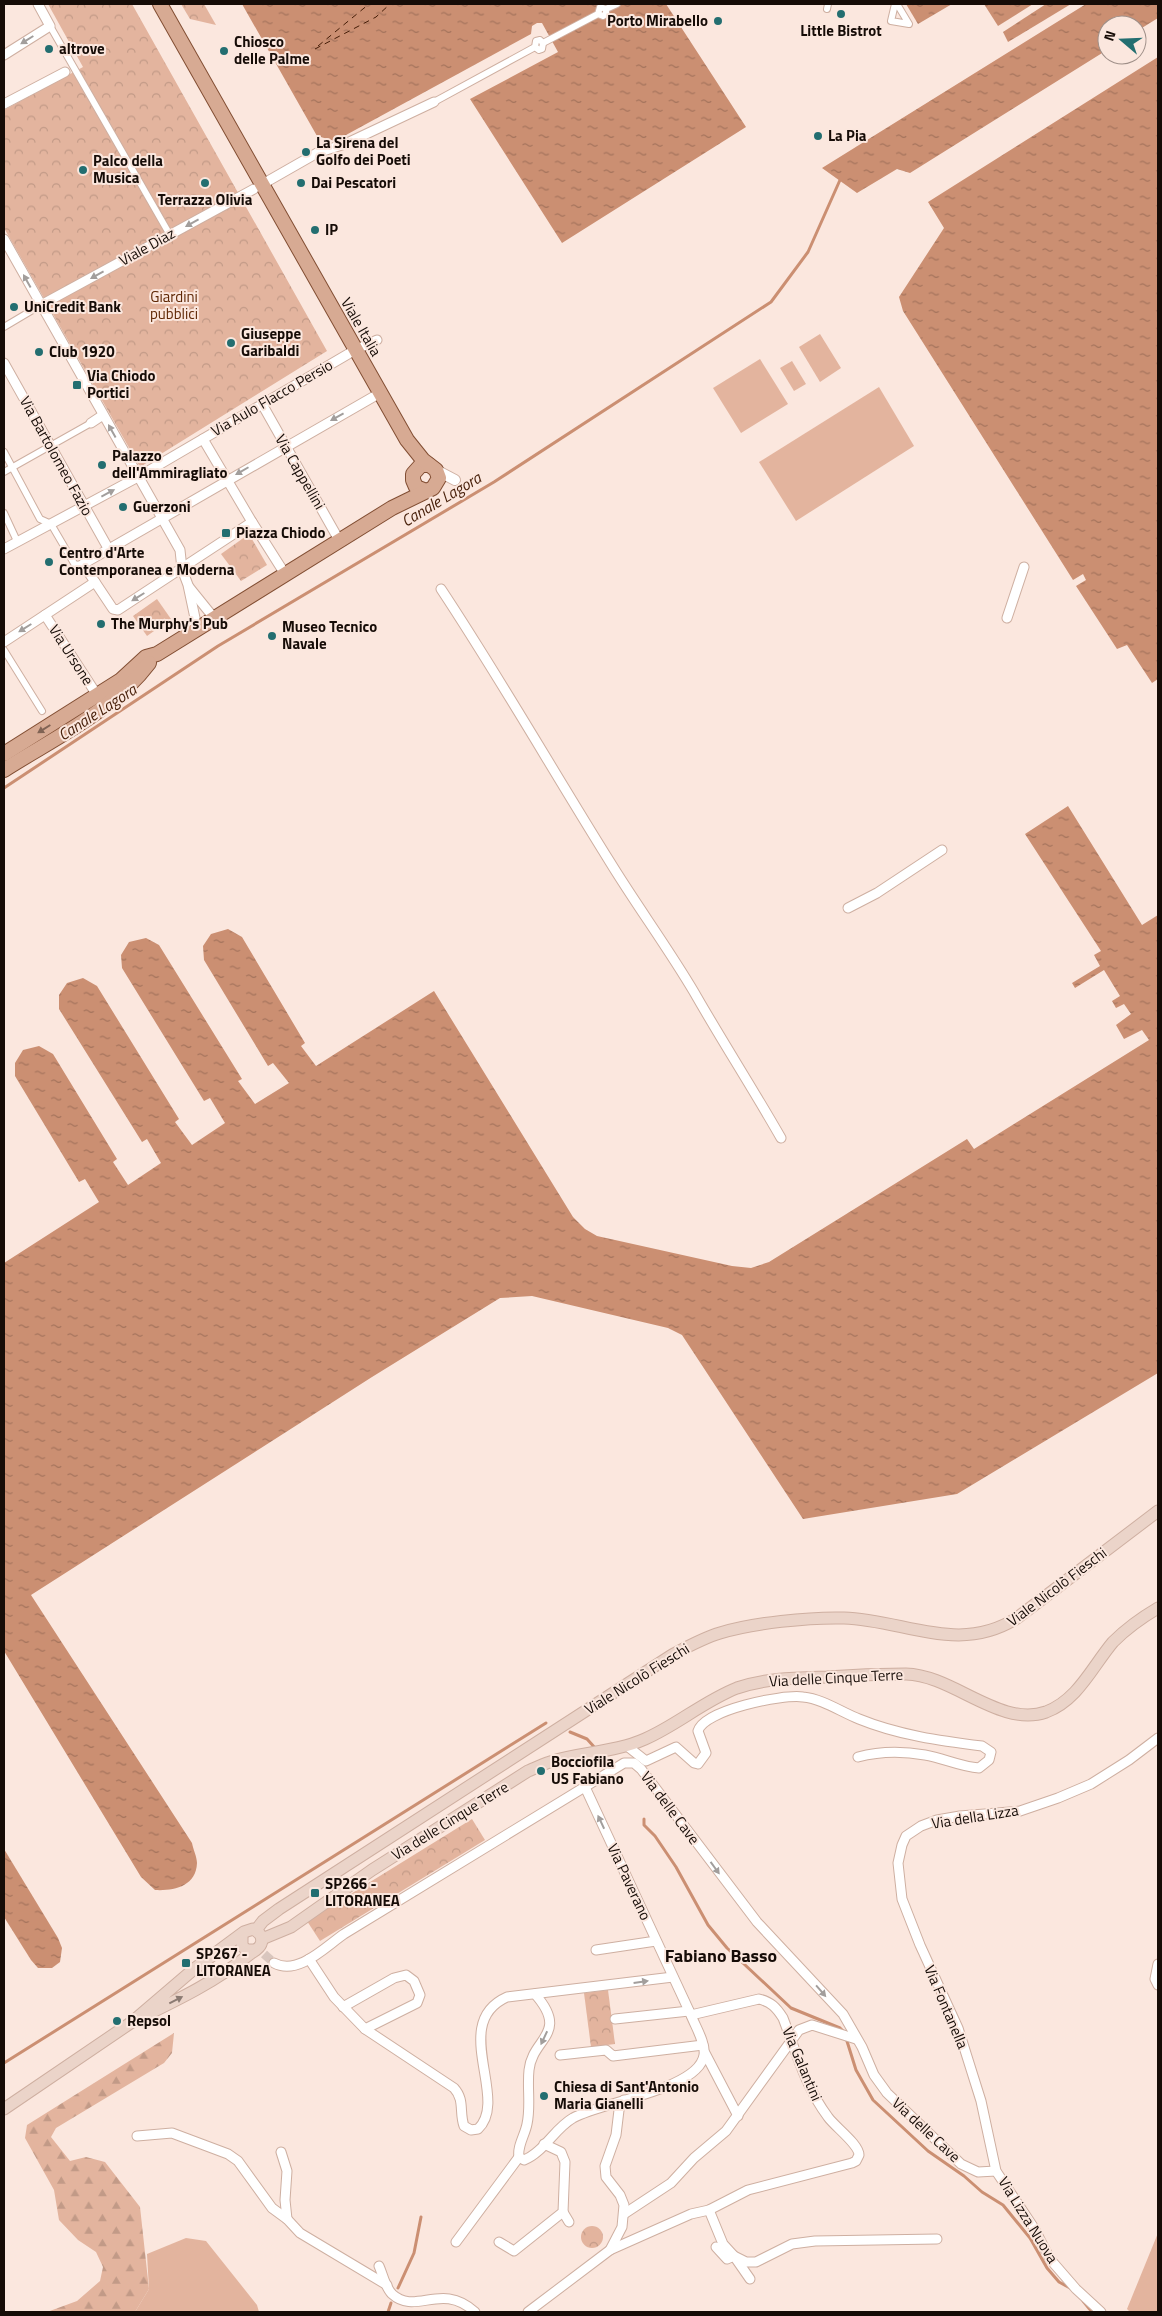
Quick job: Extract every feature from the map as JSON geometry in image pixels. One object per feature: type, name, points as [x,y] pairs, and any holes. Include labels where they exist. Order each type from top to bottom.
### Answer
[{"type":"main road","name":"Viale Italia","points":[[160,4],[229,129],[227,143],[257,187],[274,224],[287,230],[407,440],[412,453],[413,476]]},
{"type":"main road","name":"Viale Italia","points":[[407,440],[433,467]]},
{"type":"main road","points":[[4,770],[111,703],[133,683],[157,654],[339,540],[392,508],[431,488],[438,478],[433,467],[421,465],[413,476],[407,492],[392,508]]},
{"type":"main road","points":[[413,476],[416,487],[431,488]]},
{"type":"main road","points":[[4,754],[121,680],[146,657],[157,654]]},
{"type":"main road","name":"Viale Nicolò Fieschi","points":[[132,2022],[220,1977],[259,1944],[263,1921],[284,1906],[672,1655],[694,1643],[719,1633],[754,1626],[834,1618],[862,1620],[929,1633],[984,1633],[1000,1629],[1158,1510]]},
{"type":"main road","name":"Via delle Cinque Terre","points":[[259,1944],[291,1927],[372,1870],[528,1771],[552,1761],[627,1746],[662,1731],[705,1704],[737,1689],[771,1680],[910,1674],[954,1687],[988,1705],[1007,1711],[1034,1714],[1045,1712],[1067,1701],[1126,1629],[1158,1608]]},
{"type":"main road","name":"Viale Nicolò Fieschi","points":[[4,2109],[132,2022],[201,1963],[250,1929],[259,1944]]},
{"type":"main road","points":[[242,1935],[242,1946],[247,1950],[259,1944]]},
{"type":"street","points":[[38,4],[170,235]]},
{"type":"street","points":[[434,102],[535,47],[536,41],[540,40],[543,43],[598,14],[600,7],[606,9],[617,4]]},
{"type":"street","points":[[4,55],[50,26]]},
{"type":"street","points":[[4,92],[6,103],[74,68]]},
{"type":"street","name":"Viale Diaz","points":[[41,305],[317,153],[346,144],[434,102]]},
{"type":"street","points":[[4,239],[180,550],[182,569],[196,618],[191,632]]},
{"type":"street","points":[[4,327],[41,305]]},
{"type":"street","name":"Via Aulo Flacco Persio","points":[[4,549],[138,477],[355,350],[376,340]]},
{"type":"street","name":"Via Bartolomeo Fazio","points":[[4,363],[108,548]]},
{"type":"street","points":[[4,452],[40,519],[51,524],[75,565],[84,564],[108,548],[380,393]]},
{"type":"street","name":"Via Cappellini","points":[[262,404],[284,447],[339,540]]},
{"type":"street","points":[[4,472],[103,415]]},
{"type":"street","points":[[203,439],[285,574]]},
{"type":"street","points":[[4,513],[17,541]]},
{"type":"street","points":[[84,564],[113,609],[118,610],[252,522]]},
{"type":"street","points":[[1007,618],[1024,567]]},
{"type":"street","points":[[4,642],[95,582]]},
{"type":"street","points":[[188,585],[214,618]]},
{"type":"street","points":[[441,589],[479,646],[517,712],[611,864],[694,992],[708,1019],[781,1138]]},
{"type":"street","name":"Via Ursone","points":[[45,615],[97,695]]},
{"type":"street","points":[[4,650],[42,711]]},
{"type":"street","points":[[848,908],[877,893],[904,873],[942,850]]},
{"type":"street","points":[[627,1746],[646,1761],[676,1747],[694,1763],[698,1764],[706,1753],[698,1731],[700,1725],[727,1711],[750,1703],[770,1698],[795,1696],[818,1700],[860,1720],[896,1731],[982,1746],[991,1752],[987,1763],[976,1768],[925,1755],[907,1753],[873,1753],[858,1757]]},
{"type":"street","name":"Via della Lizza","points":[[902,1845],[910,1832],[937,1820],[1020,1811],[1058,1798],[1091,1784],[1129,1760],[1158,1738]]},
{"type":"street","name":"Via delle Cave","points":[[274,1962],[280,1966],[292,1967],[309,1959],[344,1934],[624,1763],[634,1763],[641,1769],[727,1885],[757,1922],[843,2014],[874,2075],[887,2093],[951,2156],[978,2172],[996,2171]]},
{"type":"street","name":"Via Paverano","points":[[585,1787],[690,2013],[704,2049],[738,2116]]},
{"type":"street","name":"Via Fontanella","points":[[902,1845],[898,1864],[902,1899],[920,1945],[958,2028],[981,2101],[996,2171]]},
{"type":"street","points":[[596,1950],[656,1942]]},
{"type":"street","points":[[309,1959],[343,2007],[364,2029],[454,2088],[460,2095],[463,2104],[462,2119],[464,2126],[471,2130],[478,2129],[485,2120],[487,2096],[481,2033],[483,2021],[488,2010],[497,2002],[507,1998],[535,1994],[673,1977]]},
{"type":"street","points":[[1158,1964],[1155,1979],[1158,1985]]},
{"type":"street","points":[[343,2007],[394,1978],[406,1976],[414,1981],[420,1996],[417,2003],[364,2029]]},
{"type":"street","points":[[456,2242],[519,2158],[520,2145],[527,2125],[529,2068],[532,2058],[546,2038],[549,2028],[547,2010],[535,1994]]},
{"type":"street","name":"Via Galantini","points":[[610,2250],[691,2214],[709,2210],[748,2190],[852,2163],[858,2159],[857,2148],[829,2119],[813,2097],[791,2039],[776,2007],[758,1999],[690,2013],[615,2019]]},
{"type":"street","points":[[624,2214],[671,2183],[694,2158],[726,2131],[799,2030],[812,2025],[854,2038]]},
{"type":"street","points":[[519,2158],[527,2159],[562,2125],[574,2117],[655,2092],[687,2076],[703,2060],[704,2049],[613,2056],[606,2050],[560,2055]]},
{"type":"street","points":[[528,2312],[610,2250],[622,2227],[624,2214],[620,2195],[606,2177],[605,2166],[616,2134],[616,2120],[624,2100]]},
{"type":"street","points":[[598,2109],[616,2120]]},
{"type":"street","points":[[137,2136],[172,2133],[228,2154],[238,2161],[272,2208],[287,2219],[300,2234],[387,2285]]},
{"type":"street","points":[[544,2144],[560,2152],[566,2162],[563,2212],[569,2222]]},
{"type":"street","points":[[281,2152],[287,2171],[285,2200],[287,2219]]},
{"type":"street","name":"Via Lizza Nuova","points":[[996,2171],[1034,2228],[1050,2259],[1076,2289],[1101,2312]]},
{"type":"street","points":[[709,2210],[723,2244],[750,2279]]},
{"type":"street","points":[[499,2242],[514,2251],[563,2212]]},
{"type":"street","points":[[716,2247],[727,2259],[734,2256],[746,2262],[756,2262],[792,2244],[815,2241],[937,2239]]},
{"type":"street","points":[[379,2266],[392,2294],[412,2304],[447,2298],[456,2300],[475,2312]]},
{"type":"green space","name":"Giardini pubblici","points":[[48,4],[132,4],[327,351],[140,467],[4,228],[4,110],[83,67]]},
{"type":"green space","points":[[181,4],[204,4],[216,25],[190,19]]},
{"type":"green space","points":[[820,334],[841,368],[820,382],[799,347]]},
{"type":"green space","points":[[760,359],[788,404],[741,433],[713,388]]},
{"type":"green space","points":[[792,361],[806,384],[794,391],[780,368]]},
{"type":"green space","points":[[879,387],[914,446],[796,521],[759,462]]},
{"type":"green space","points":[[249,534],[267,565],[241,581],[221,554]]},
{"type":"green space","points":[[157,599],[171,619],[147,636],[133,616]]},
{"type":"green space","points":[[472,1819],[485,1840],[320,1941],[307,1921]]},
{"type":"green space","points":[[608,1990],[615,2044],[591,2047],[584,1993]]},
{"type":"green space","points":[[174,2033],[172,2053],[164,2063],[56,2128],[51,2137],[70,2161],[86,2157],[105,2162],[140,2207],[149,2289],[135,2312],[47,2312],[77,2301],[100,2281],[103,2267],[96,2252],[78,2240],[59,2220],[54,2190],[25,2138],[27,2125]]},
{"type":"green space","points":[[592,2226],[600,2229],[603,2237],[600,2245],[592,2248],[584,2245],[581,2237],[584,2229]]},
{"type":"green space","points":[[1158,2233],[1158,2312],[1130,2312],[1127,2309]]},
{"type":"green space","points":[[186,2238],[206,2241],[257,2305],[259,2312],[135,2312],[149,2289],[147,2254]]},
{"type":"water","points":[[242,4],[666,4],[746,127],[562,243],[470,99],[558,52],[542,23],[532,26],[531,34],[335,141],[317,136]]},
{"type":"water","points":[[906,4],[952,4],[918,24]]},
{"type":"water","points":[[984,4],[1033,4],[998,26]]},
{"type":"water","points":[[1046,4],[1071,4],[1008,42],[1003,32]]},
{"type":"water","points":[[1086,4],[1158,4],[1158,18],[1147,25],[1147,15],[1097,15],[1097,56],[910,173],[897,169],[857,193],[822,168]]},
{"type":"water","points":[[1158,57],[1158,679],[1152,683],[1127,645],[1117,649],[1076,586],[1086,580],[1083,574],[1073,580],[903,311],[899,297],[944,228],[928,202]]},
{"type":"water","points":[[1068,806],[1142,925],[1158,915],[1158,1373],[957,1494],[803,1519],[682,1335],[668,1328],[532,1296],[500,1298],[372,1377],[31,1595],[192,1843],[197,1863],[193,1877],[182,1886],[169,1890],[155,1890],[141,1877],[4,1651],[4,1263],[99,1202],[85,1179],[79,1182],[15,1076],[15,1063],[23,1050],[39,1046],[53,1054],[117,1159],[113,1162],[128,1185],[161,1163],[147,1139],[142,1142],[59,1009],[59,995],[67,983],[83,978],[97,986],[179,1119],[175,1122],[192,1145],[225,1123],[210,1098],[204,1101],[122,968],[121,955],[129,942],[146,938],[159,945],[242,1079],[238,1081],[255,1104],[289,1083],[273,1063],[268,1066],[204,960],[203,946],[211,934],[228,929],[242,937],[305,1043],[301,1046],[316,1066],[434,991],[573,1217],[585,1229],[597,1236],[732,1266],[751,1268],[769,1262],[967,1139],[974,1149],[1149,1040],[1142,1030],[1124,1039],[1116,1025],[1131,1014],[1124,1004],[1116,1008],[1112,1001],[1120,996],[1104,970],[1075,988],[1072,983],[1100,966],[1094,955],[1101,951],[1025,834]]},
{"type":"water","points":[[4,1849],[58,1938],[62,1948],[60,1962],[52,1968],[38,1968],[4,1917]]},
{"type":"waterway","name":"Canale Lagora","points":[[4,788],[218,646],[494,482],[771,302],[808,252],[840,180]]},
{"type":"waterway","points":[[4,2063],[546,1723]]},
{"type":"waterway","points":[[570,1732],[587,1739],[596,1749]]},
{"type":"waterway","points":[[600,1754],[608,1765]]},
{"type":"waterway","points":[[644,1819],[644,1825],[655,1836],[676,1867],[708,1925],[727,1948],[791,2008],[840,2028],[844,2032]]},
{"type":"waterway","points":[[846,2038],[856,2070],[873,2100],[928,2151],[964,2176],[982,2192],[1003,2205],[1030,2238],[1047,2268],[1059,2282],[1070,2288]]},
{"type":"waterway","points":[[398,2288],[414,2253],[421,2217]]},
{"type":"waterway","points":[[1083,2301],[1092,2312]]},
{"type":"waterway","points":[[388,2312],[391,2303]]},
{"type":"ferry route","points":[[318,46],[369,4]]},
{"type":"ferry route","points":[[315,49],[376,17],[390,4]]},
{"type":"tunnel","points":[[264,1954],[274,1963]]},
{"type":"place","name":"Little Bistrot","points":[[841,14]]},
{"type":"place","name":"Porto Mirabello","points":[[718,21]]},
{"type":"place","name":"altrove","points":[[49,49]]},
{"type":"place","name":"Chiosco delle Palme","points":[[224,51]]},
{"type":"place","name":"La Pia","points":[[818,136]]},
{"type":"place","name":"La Sirena del Golfo dei Poeti","points":[[306,152]]},
{"type":"place","name":"Palco della Musica","points":[[83,170]]},
{"type":"place","name":"Terrazza Olivia","points":[[205,183]]},
{"type":"place","name":"Dai Pescatori","points":[[301,183]]},
{"type":"place","name":"IP","points":[[315,230]]},
{"type":"place","name":"UniCredit Bank","points":[[14,307]]},
{"type":"place","name":"Giuseppe Garibaldi","points":[[231,343]]},
{"type":"place","name":"Club 1920","points":[[39,352]]},
{"type":"place","name":"Via Chiodo Portici","points":[[77,385]]},
{"type":"place","name":"Palazzo dell'Ammiragliato","points":[[102,465]]},
{"type":"place","name":"Guerzoni","points":[[123,507]]},
{"type":"place","name":"Piazza Chiodo","points":[[226,533]]},
{"type":"place","name":"Centro d'Arte Contemporanea e Moderna","points":[[49,562]]},
{"type":"place","name":"The Murphy's Pub","points":[[101,624]]},
{"type":"place","name":"Museo Tecnico Navale","points":[[272,636]]},
{"type":"place","name":"Bocciofila US Fabiano","points":[[541,1771]]},
{"type":"place","name":"SP266 - LITORANEA","points":[[315,1893]]},
{"type":"place","name":"SP267 - LITORANEA","points":[[186,1963]]},
{"type":"place","name":"Repsol","points":[[117,2021]]},
{"type":"place","name":"Chiesa di Sant'Antonio Maria Gianelli","points":[[544,2096]]},
{"type":"district","name":"Fabiano Basso","points":[[721,1956]]}]
